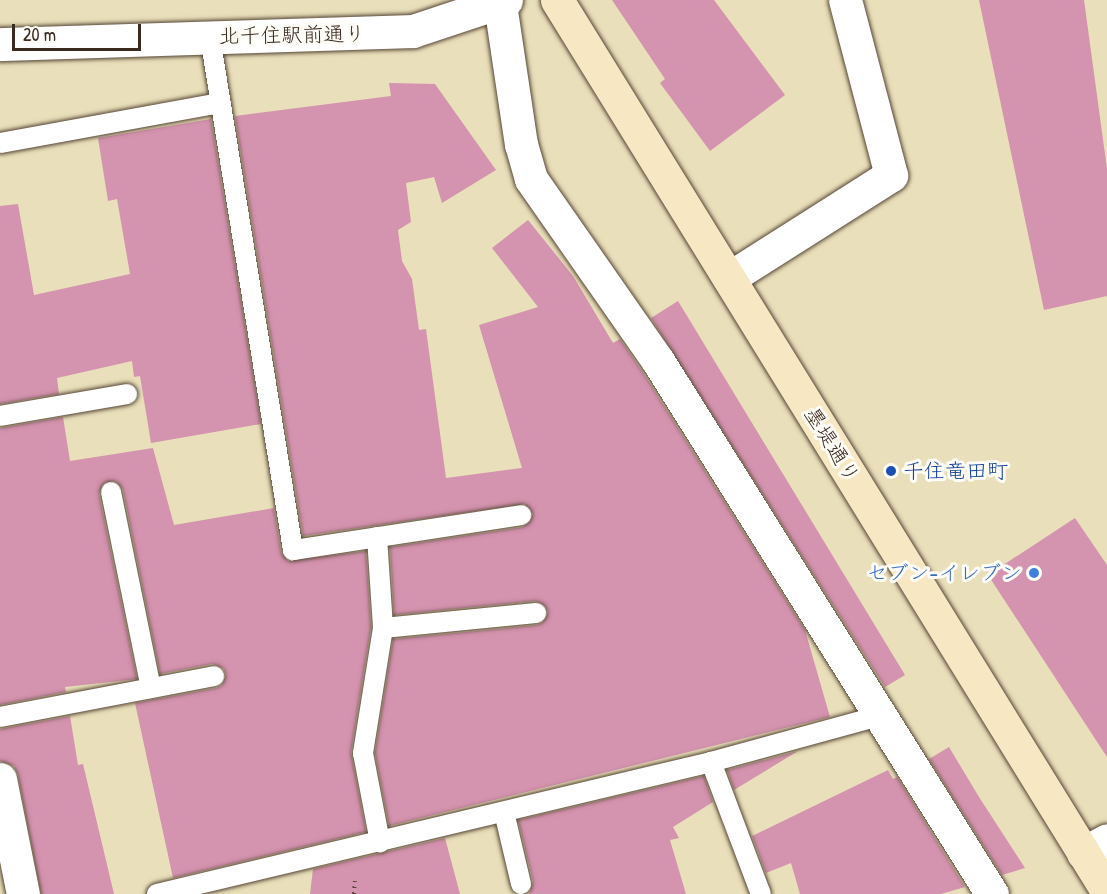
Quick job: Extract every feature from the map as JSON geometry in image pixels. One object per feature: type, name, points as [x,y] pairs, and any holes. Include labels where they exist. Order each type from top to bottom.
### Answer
[{"type":"main road","name":"墨堤通り","points":[[557,0],[729,278],[1095,847],[1107,891]]},
{"type":"street","points":[[729,278],[891,175],[845,0]]},
{"type":"street","points":[[503,2],[521,144],[531,179],[658,362],[883,715],[992,894]]},
{"type":"street","name":"北千住駅前通り","points":[[0,44],[413,31],[503,2]]},
{"type":"street","points":[[0,779],[23,894]]},
{"type":"lane","points":[[210,37],[293,550],[521,515]]},
{"type":"lane","points":[[0,143],[220,102]]},
{"type":"lane","points":[[0,416],[127,394]]},
{"type":"lane","points":[[111,492],[151,688]]},
{"type":"lane","points":[[377,537],[383,628],[363,753],[380,842]]},
{"type":"lane","points":[[383,628],[536,612]]},
{"type":"lane","points":[[0,717],[214,676]]},
{"type":"lane","points":[[157,894],[711,762],[883,715]]},
{"type":"lane","points":[[711,762],[761,894]]},
{"type":"lane","points":[[504,812],[521,884]]},
{"type":"building","points":[[612,0],[714,0],[785,95],[710,151],[660,83],[665,79]]},
{"type":"building","points":[[979,0],[1084,0],[1107,169],[1107,296],[1044,310]]},
{"type":"building","points":[[389,83],[435,84],[496,170],[442,203],[434,177],[406,183],[411,222],[398,230],[402,261],[412,279],[419,330],[426,329],[446,478],[522,468],[479,325],[538,307],[492,248],[528,220],[573,276],[613,343],[620,339],[642,371],[805,630],[830,717],[389,826],[375,753],[393,639],[537,625],[543,622],[548,612],[545,606],[535,601],[394,615],[390,547],[523,527],[533,514],[525,504],[303,536],[235,116],[391,96]]},
{"type":"building","points":[[211,119],[261,424],[151,443],[140,376],[134,377],[132,361],[57,378],[59,394],[0,404],[0,206],[18,204],[34,295],[130,274],[117,199],[108,201],[98,138]]},
{"type":"building","points":[[678,301],[905,675],[885,687],[651,318]]},
{"type":"building","points":[[63,417],[70,461],[153,448],[174,525],[274,508],[281,552],[288,561],[366,551],[371,627],[351,752],[366,832],[173,878],[135,703],[216,688],[222,685],[226,674],[223,668],[212,664],[160,674],[123,490],[115,481],[104,483],[99,494],[137,679],[65,687],[66,692],[0,705],[0,428]]},
{"type":"building","points":[[1075,518],[1107,565],[1107,757],[988,575]]},
{"type":"building","points":[[70,716],[78,765],[83,764],[114,894],[41,894],[18,775],[14,766],[0,761],[0,729]]},
{"type":"building","points":[[949,747],[1025,868],[1002,875],[929,759]]},
{"type":"building","points":[[798,751],[734,790],[727,770]]},
{"type":"building","points":[[888,770],[893,779],[897,777],[965,887],[941,894],[800,894],[791,863],[766,873],[752,836]]},
{"type":"building","points":[[704,776],[713,802],[673,827],[679,838],[670,840],[686,894],[529,894],[533,881],[518,820]]},
{"type":"building","points":[[445,838],[460,894],[310,894],[313,869]]},
{"type":"place","name":"千住竜田町","points":[[891,471]]},
{"type":"place","name":"セブン-イレブン","points":[[1034,573]]}]
